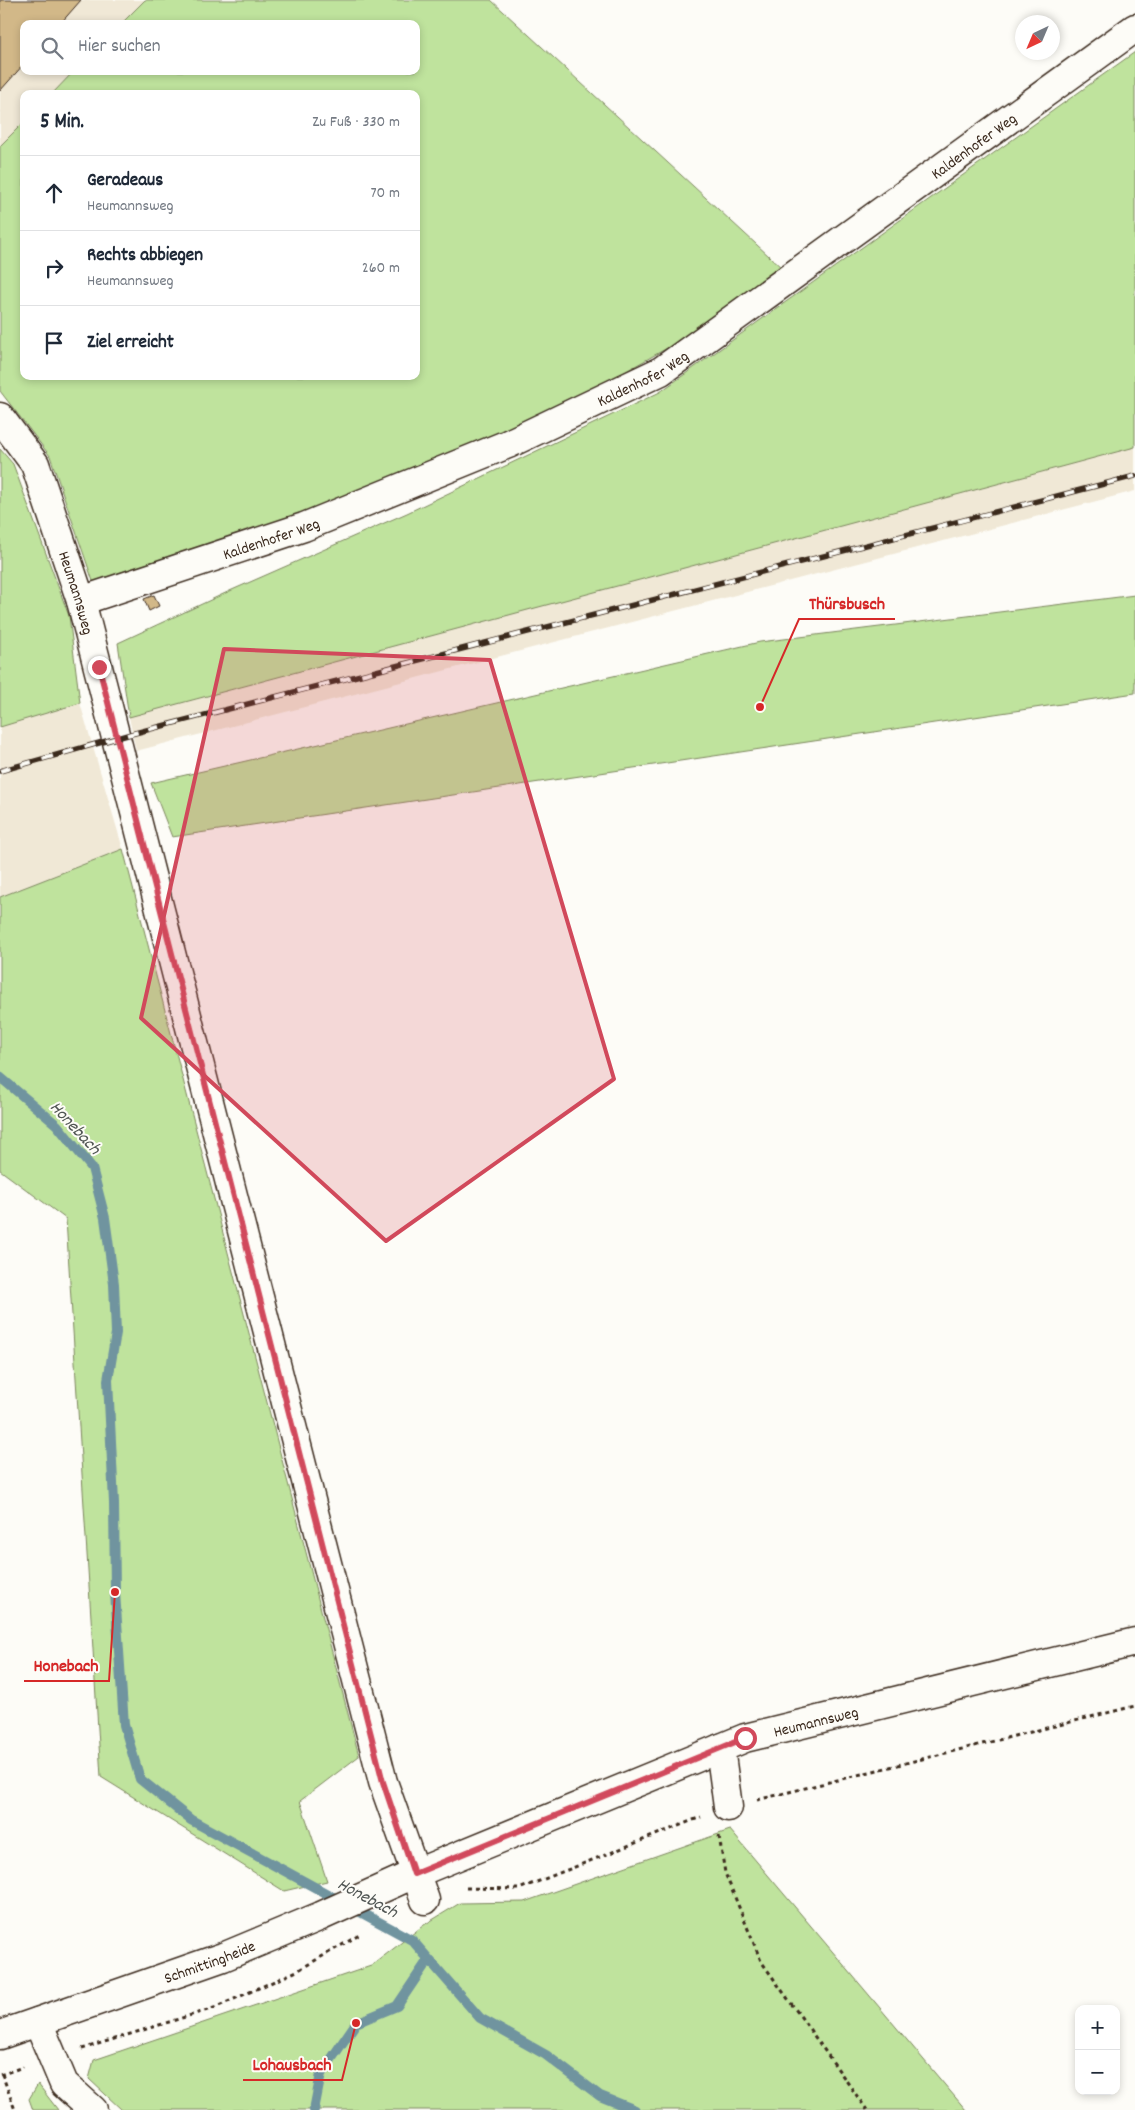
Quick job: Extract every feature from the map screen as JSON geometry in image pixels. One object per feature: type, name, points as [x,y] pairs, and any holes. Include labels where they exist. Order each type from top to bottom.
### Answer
[{"type":"street","name":"Kaldenhofer Weg","points":[[81,601],[304,527],[508,444],[661,371],[1135,28]]},
{"type":"street","name":"Heumannsweg","points":[[0,417],[35,464],[81,601],[383,1782],[414,1874],[745,1738],[1135,1642]]},
{"type":"street","points":[[720,1748],[728,1807]]},
{"type":"street","name":"Schmittingheide","points":[[0,2035],[223,1956],[321,1916],[414,1874]]},
{"type":"street","points":[[414,1874],[425,1900]]},
{"type":"street","points":[[38,2022],[64,2084],[93,2110]]},
{"type":"path","points":[[425,1900],[451,1887],[519,1889],[728,1807],[1135,1706]]},
{"type":"path","points":[[728,1807],[718,1828],[725,1873],[761,1961],[867,2110]]},
{"type":"path","points":[[53,2058],[214,2008],[297,1971],[358,1936]]},
{"type":"path","points":[[0,2075],[2,2074],[15,2110]]},
{"type":"highlighted area","points":[[224,649],[490,660],[614,1079],[386,1241],[141,1018]]},
{"type":"shaded area","points":[[0,0],[145,0],[125,20],[20,20],[20,75],[70,75],[56,90],[20,90],[20,126],[0,146]]},
{"type":"shaded area","points":[[1135,447],[1135,491],[136,751],[129,717]]},
{"type":"shaded area","points":[[80,703],[123,849],[0,897],[0,727]]},
{"type":"green space","points":[[145,0],[491,0],[782,268],[719,319],[619,375],[504,432],[410,474],[97,593],[50,456],[0,391],[0,146],[20,126],[20,380],[420,380],[420,90],[56,90],[70,75],[420,75],[420,20],[125,20]]},
{"type":"green space","points":[[1135,52],[1135,447],[129,717],[118,643],[232,590],[407,513],[660,392]]},
{"type":"green space","points":[[0,449],[13,464],[69,616],[80,703],[0,727]]},
{"type":"green space","points":[[1135,595],[1135,693],[172,837],[151,783],[760,642]]},
{"type":"green space","points":[[123,849],[359,1756],[300,1801],[327,1881],[284,1891],[101,1777],[66,1219],[0,1170],[0,897]]},
{"type":"green space","points":[[730,1830],[966,2110],[122,2110],[89,2079],[94,2060],[371,1966],[424,1925],[460,1903],[524,1902]]},
{"type":"green space","points":[[38,2084],[58,2110],[33,2110],[29,2099]]},
{"type":"building","points":[[0,0],[81,0],[64,20],[20,20],[20,68],[0,91]]},
{"type":"building","points":[[154,595],[159,606],[149,611],[144,599]]},
{"type":"waterway","name":"Honebach","points":[[0,1077],[57,1125],[92,1168],[105,1218],[114,1284],[116,1333],[108,1380],[114,1503],[115,1592],[124,1725],[140,1779],[191,1820],[412,1940],[480,2018],[546,2055],[600,2096],[635,2110]]},
{"type":"waterway","points":[[314,2110],[321,2074],[356,2023],[397,2006],[428,1960]]},
{"type":"railway","points":[[0,771],[131,734],[1135,476]]},
{"type":"place","name":"Thürsbusch","points":[[760,707]]},
{"type":"place","name":"Honebach","points":[[115,1592]]},
{"type":"place","name":"Lohausbach","points":[[356,2023]]},
{"type":"route","points":[[99,667],[383,1782],[414,1874],[745,1738]]}]
